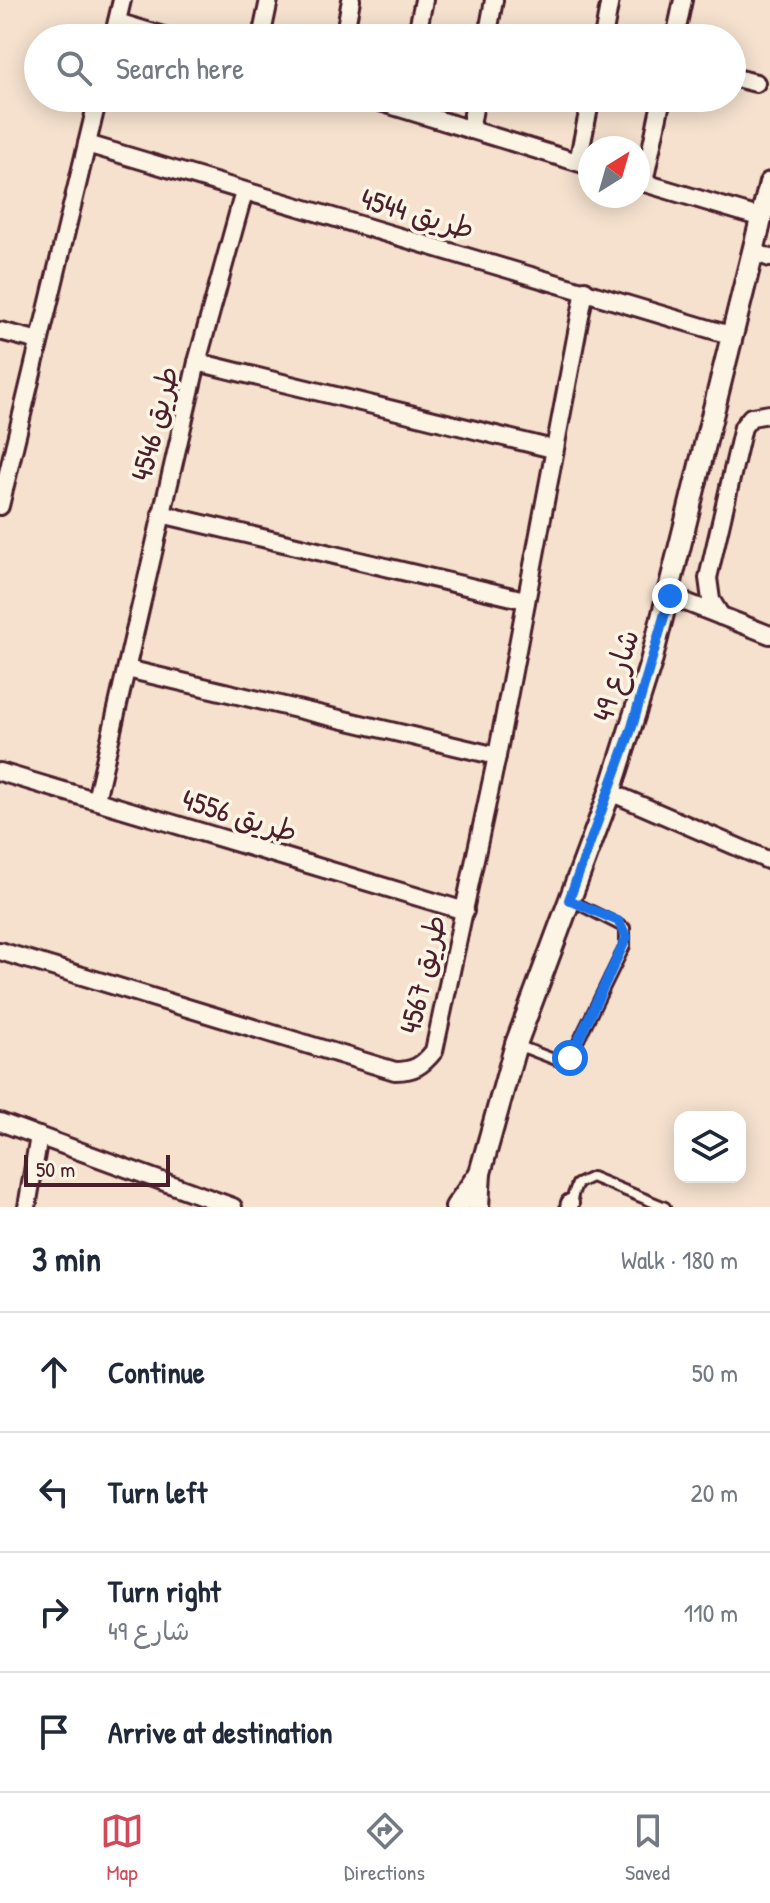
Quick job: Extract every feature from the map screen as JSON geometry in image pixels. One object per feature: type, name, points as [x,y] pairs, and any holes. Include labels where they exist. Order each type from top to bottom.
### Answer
[{"type":"street","points":[[116,24],[122,0]]},
{"type":"street","points":[[264,24],[269,0]]},
{"type":"street","points":[[347,24],[351,0]]},
{"type":"street","points":[[419,24],[424,0]]},
{"type":"street","points":[[490,24],[494,0]]},
{"type":"street","points":[[606,24],[610,0]]},
{"type":"street","points":[[678,24],[683,0]]},
{"type":"street","points":[[746,80],[756,83]]},
{"type":"street","points":[[0,506],[95,112]]},
{"type":"street","points":[[425,112],[470,130],[578,162]]},
{"type":"street","points":[[470,130],[473,112]]},
{"type":"street","points":[[587,136],[590,112]]},
{"type":"street","points":[[650,146],[658,112]]},
{"type":"street","name":"طريق 4544","points":[[87,144],[733,336]]},
{"type":"street","name":"شارع 49","points":[[478,1207],[480,1173],[516,1044],[610,792],[670,596],[733,336],[762,255],[762,218],[770,183]]},
{"type":"street","points":[[650,185],[762,218]]},
{"type":"street","name":"طريق 4546","points":[[96,800],[197,362],[244,192]]},
{"type":"street","name":"طريق 4567","points":[[0,951],[395,1071],[410,1071],[423,1065],[434,1051],[465,911],[585,290]]},
{"type":"street","points":[[0,331],[39,341]]},
{"type":"street","points":[[197,362],[553,449]]},
{"type":"street","points":[[721,616],[711,600],[708,578],[743,427],[751,417],[770,414]]},
{"type":"street","points":[[161,514],[525,600]]},
{"type":"street","points":[[670,596],[770,635]]},
{"type":"street","points":[[127,669],[497,756]]},
{"type":"street","name":"طريق 4556","points":[[0,772],[465,911]]},
{"type":"street","points":[[610,792],[770,861]]},
{"type":"street","points":[[0,1122],[209,1203],[233,1207]]},
{"type":"street","points":[[27,1207],[39,1136]]},
{"type":"street","name":"شارع 49","points":[[456,1207],[480,1173]]},
{"type":"lane","points":[[516,1044],[556,1060],[570,1058],[625,946],[627,937],[618,921],[569,900]]},
{"type":"lane","points":[[570,1205],[577,1184],[592,1177],[665,1207]]},
{"type":"route","points":[[570,1058],[627,937],[625,928],[618,921],[569,900],[632,727],[670,596]]}]
